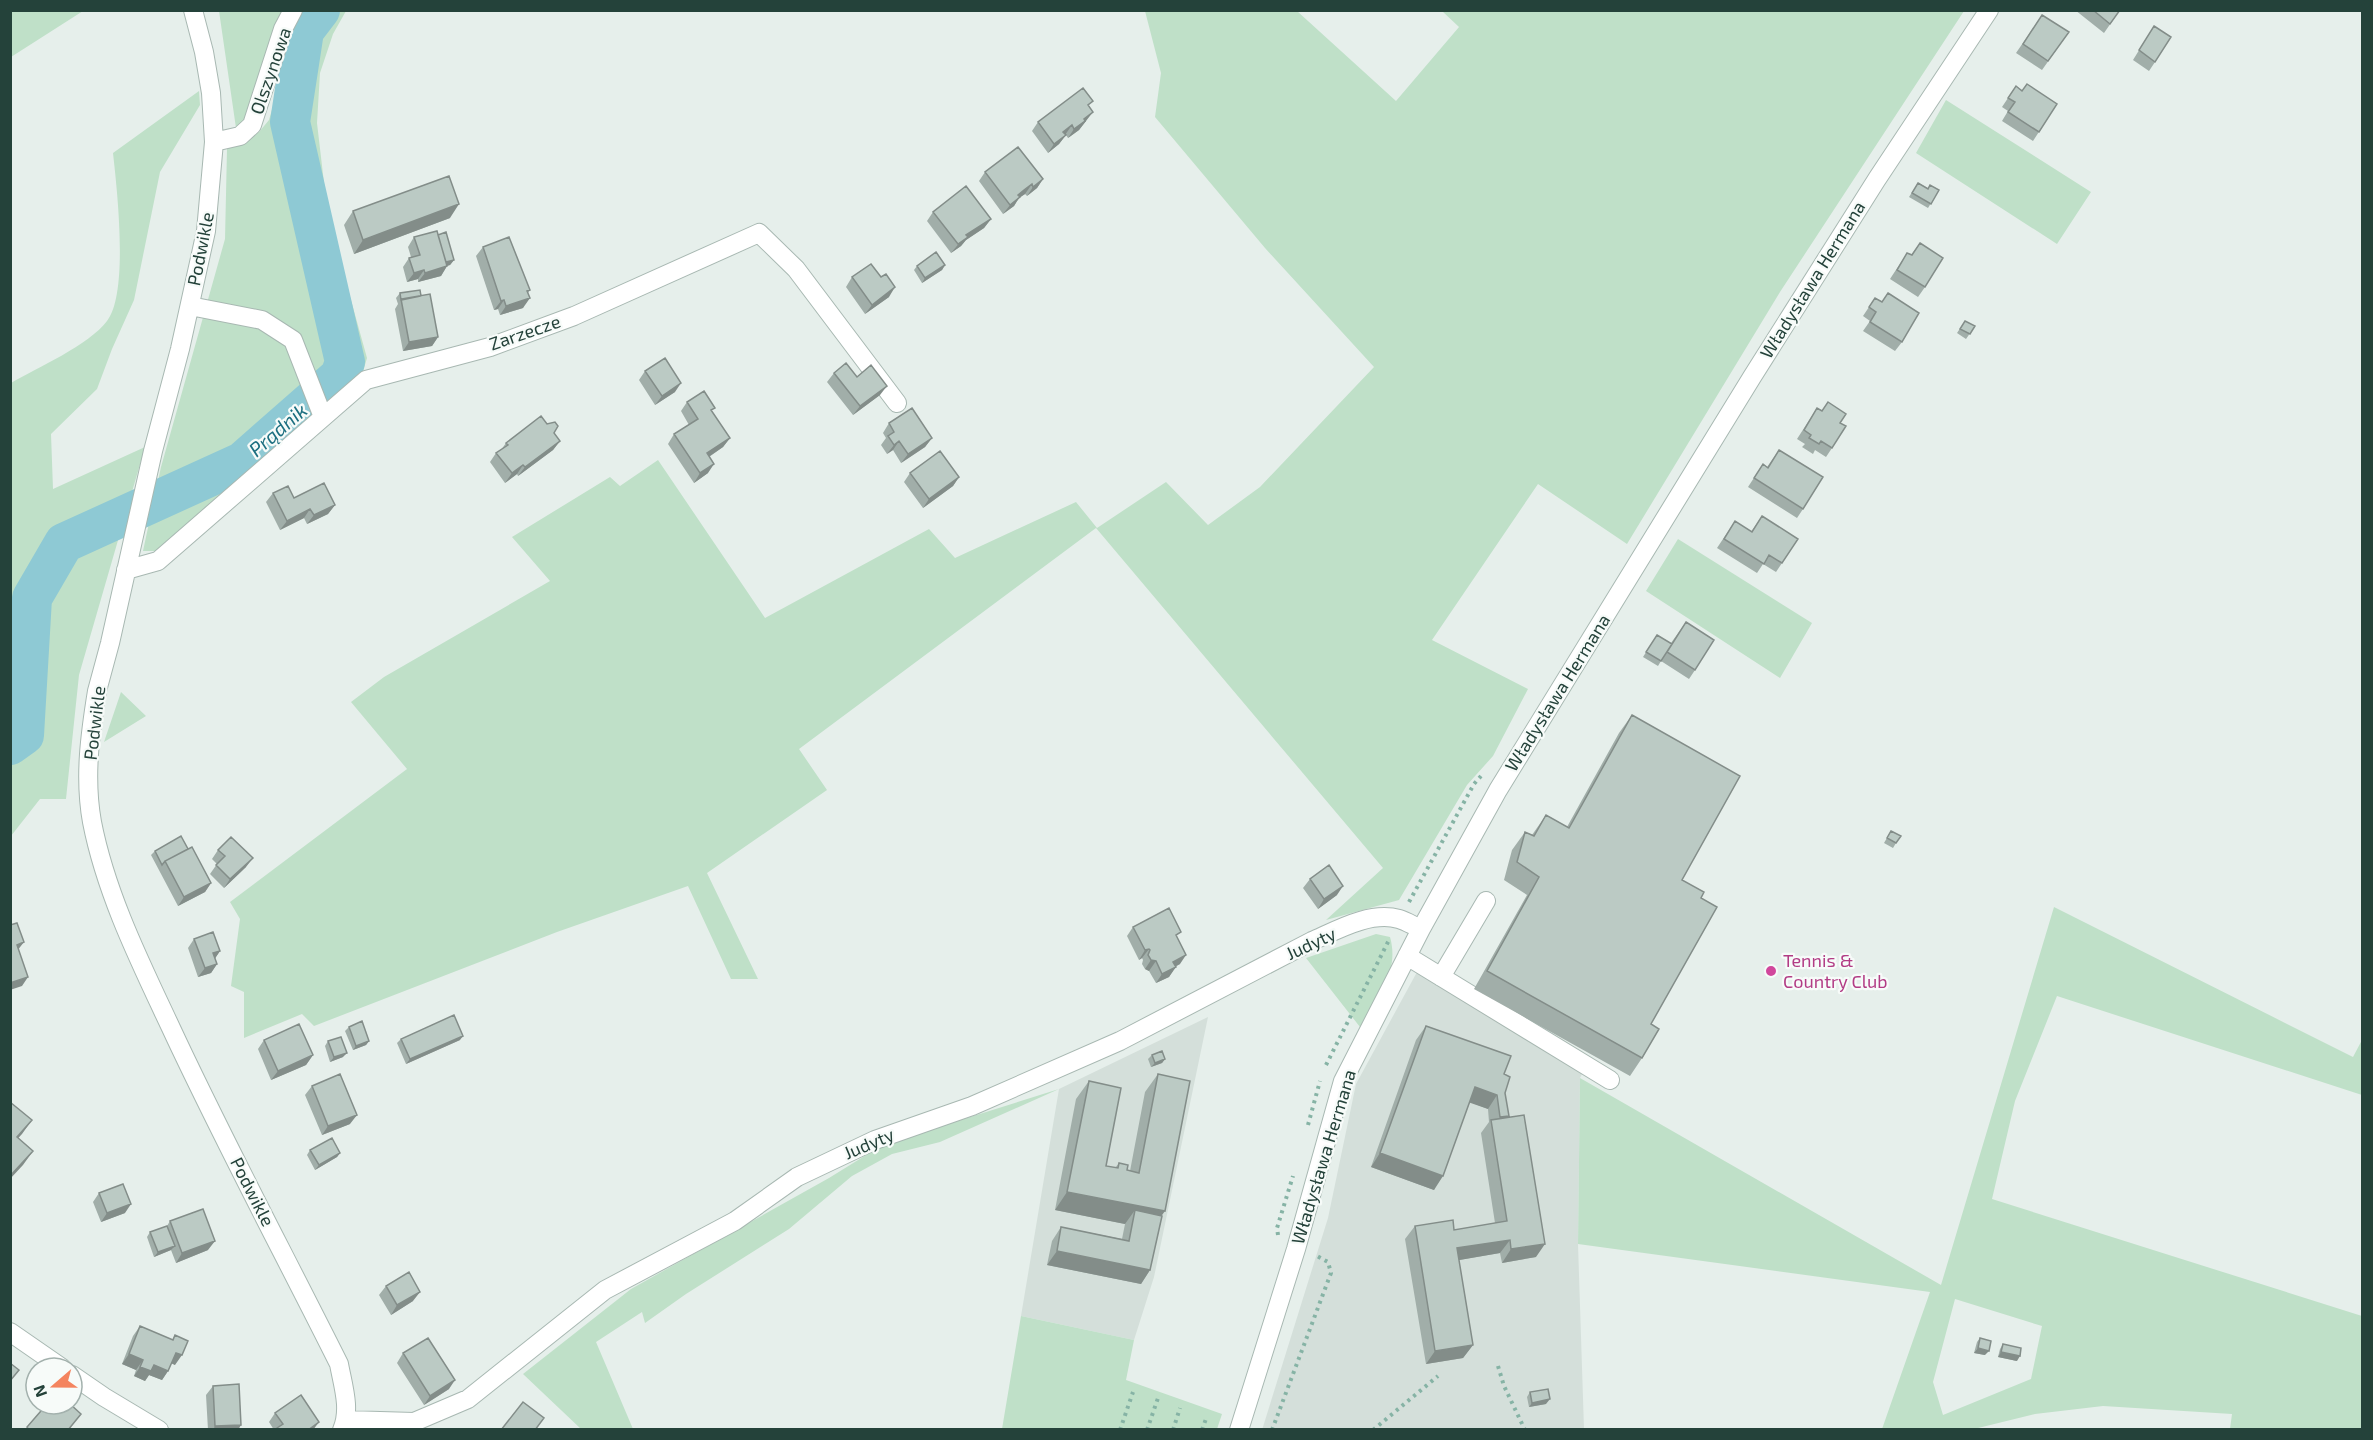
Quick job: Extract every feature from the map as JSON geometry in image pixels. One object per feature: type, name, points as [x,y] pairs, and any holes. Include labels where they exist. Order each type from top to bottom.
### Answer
[{"type":"street","name":"Podwikle","points":[[193,10],[204,52],[211,93],[214,142],[206,231],[97,691],[88,748],[92,820],[106,878],[136,954],[339,1364],[346,1401],[344,1425]]},
{"type":"street","name":"Olszynowa","points":[[214,142],[240,136],[252,125],[283,29],[293,10]]},
{"type":"street","name":"Władysława Hermana","points":[[1239,1430],[1296,1249],[1343,1081],[1420,929],[1493,798],[1752,377],[1877,179],[1989,10]]},
{"type":"street","name":"Zarzecze","points":[[126,570],[158,561],[322,415],[366,380],[490,346],[574,316],[759,233],[796,269],[897,403]]},
{"type":"street","points":[[190,306],[262,320],[293,340],[322,415]]},
{"type":"street","points":[[1441,977],[1486,901]]},
{"type":"street","name":"Judyty","points":[[344,1425],[414,1422],[468,1399],[605,1290],[735,1221],[797,1178],[875,1140],[972,1106],[1120,1041],[1337,930],[1364,921],[1388,917],[1400,919],[1420,929]]},
{"type":"street","points":[[1407,956],[1610,1080]]},
{"type":"street","points":[[10,1332],[45,1356]]},
{"type":"street","points":[[84,1383],[159,1430]]},
{"type":"path","points":[[1272,1430],[1331,1273],[1328,1262],[1314,1255]]},
{"type":"path","points":[[1498,1366],[1504,1386],[1525,1430]]},
{"type":"path","points":[[1373,1430],[1438,1376]]},
{"type":"path","points":[[1118,1430],[1133,1392]]},
{"type":"path","points":[[1148,1430],[1158,1398]]},
{"type":"path","points":[[1173,1430],[1180,1408]]},
{"type":"path","points":[[1202,1430],[1206,1416]]},
{"type":"shaded area","points":[[1417,972],[1584,1070],[1580,1078],[1578,1244],[1584,1429],[1262,1430],[1328,1218],[1356,1084]]},
{"type":"shaded area","points":[[1208,1017],[1154,1277],[1134,1340],[1021,1316],[1059,1089]]},
{"type":"green space","points":[[11,10],[83,10],[83,11],[11,57]]},
{"type":"green space","points":[[219,11],[284,11],[251,113],[236,128]]},
{"type":"green space","points":[[306,11],[346,11],[333,34],[320,73],[317,123],[328,217],[367,358],[362,375],[157,551],[143,551],[161,467],[225,239],[227,149],[259,132],[269,120],[283,71]]},
{"type":"green space","points":[[1145,11],[1297,11],[1396,101],[1459,27],[1442,11],[1964,11],[1780,292],[1627,544],[1538,484],[1432,640],[1528,689],[1493,756],[1467,785],[1399,900],[1326,920],[1383,868],[1096,528],[799,749],[827,790],[707,873],[758,979],[731,979],[688,886],[557,932],[314,1026],[302,1014],[244,1038],[244,992],[231,986],[240,919],[230,902],[407,769],[351,702],[384,677],[550,581],[512,537],[610,477],[620,486],[658,460],[765,618],[929,529],[955,558],[1076,502],[1097,528],[1166,482],[1208,525],[1260,487],[1374,367],[1265,248],[1155,117],[1161,73]]},
{"type":"green space","points":[[199,91],[200,105],[160,172],[134,300],[97,389],[51,434],[53,489],[145,447],[79,675],[66,799],[40,799],[11,836],[11,383],[76,347],[107,321],[114,307],[120,265],[119,215],[113,153]]},
{"type":"green space","points":[[1946,100],[2091,192],[2057,244],[1916,153]]},
{"type":"green space","points":[[1678,539],[1812,623],[1780,678],[1646,591]]},
{"type":"green space","points":[[121,692],[146,716],[104,742]]},
{"type":"green space","points":[[2054,907],[2353,1057],[2362,1040],[2362,1095],[2057,996],[2015,1101],[1992,1199],[2362,1316],[2362,1429],[2230,1429],[2232,1414],[2103,1406],[2035,1414],[1974,1429],[1882,1429],[1930,1292],[1578,1244],[1580,1078],[1941,1285]],"holes":[[[1955,1299],[2042,1326],[2031,1379],[1943,1415],[1933,1382]]]},
{"type":"green space","points":[[1376,934],[1390,937],[1392,962],[1380,995],[1360,1027],[1306,958]]},
{"type":"green space","points":[[1059,1089],[940,1142],[892,1154],[852,1176],[789,1229],[686,1294],[645,1323],[642,1312],[596,1342],[633,1429],[581,1429],[523,1374],[631,1289],[829,1178],[884,1144]]},
{"type":"green space","points":[[1021,1316],[1134,1340],[1126,1380],[1222,1414],[1217,1429],[1002,1429]]},
{"type":"building","points":[[2093,10],[2120,10],[2110,24]]},
{"type":"building","points":[[2042,15],[2069,32],[2048,61],[2023,44]]},
{"type":"building","points":[[2154,26],[2171,37],[2155,62],[2139,50]]},
{"type":"building","points":[[2027,84],[2057,104],[2039,132],[2008,112],[2015,102],[2008,98],[2016,86],[2022,91]]},
{"type":"building","points":[[1083,88],[1093,101],[1088,105],[1093,112],[1074,129],[1072,125],[1063,132],[1066,135],[1054,144],[1038,122]]},
{"type":"building","points":[[1018,147],[1043,179],[1033,187],[1032,184],[1024,190],[1018,195],[1020,197],[1010,205],[985,172]]},
{"type":"building","points":[[449,176],[459,204],[363,240],[353,211]]},
{"type":"building","points":[[1918,183],[1928,189],[1930,185],[1939,190],[1931,204],[1912,193]]},
{"type":"building","points":[[966,186],[991,219],[966,235],[968,237],[958,244],[933,212]]},
{"type":"building","points":[[437,231],[447,266],[425,273],[424,270],[414,273],[409,258],[420,255],[414,237]]},
{"type":"building","points":[[446,232],[454,260],[446,262],[438,235]]},
{"type":"building","points":[[509,237],[530,290],[527,291],[530,298],[506,306],[504,300],[501,301],[483,247]]},
{"type":"building","points":[[1920,243],[1943,258],[1925,287],[1897,270],[1907,253],[1912,255]]},
{"type":"building","points":[[936,252],[945,265],[925,278],[917,266]]},
{"type":"building","points":[[871,264],[881,277],[886,274],[895,287],[872,305],[852,277]]},
{"type":"building","points":[[420,290],[421,296],[401,300],[400,293]]},
{"type":"building","points":[[1888,293],[1919,313],[1902,342],[1870,322],[1876,312],[1869,307],[1875,298],[1882,302]]},
{"type":"building","points":[[430,294],[438,337],[409,342],[401,299]]},
{"type":"building","points":[[1965,321],[1975,326],[1970,334],[1960,329]]},
{"type":"building","points":[[665,358],[681,383],[662,396],[645,371]]},
{"type":"building","points":[[846,363],[857,377],[871,365],[887,386],[860,406],[834,373]]},
{"type":"building","points":[[704,391],[715,408],[711,410],[730,438],[707,453],[714,464],[700,473],[674,434],[698,419],[687,402]]},
{"type":"building","points":[[1828,402],[1846,414],[1840,423],[1846,426],[1832,448],[1821,441],[1819,444],[1809,438],[1811,435],[1804,430],[1817,408],[1822,411]]},
{"type":"building","points":[[912,408],[932,438],[908,454],[899,441],[894,445],[888,436],[894,432],[889,423]]},
{"type":"building","points":[[541,416],[547,424],[555,422],[558,426],[554,433],[560,441],[525,467],[523,465],[512,473],[496,453]]},
{"type":"building","points":[[1779,450],[1823,477],[1803,509],[1754,478],[1763,464],[1768,468]]},
{"type":"building","points":[[940,451],[959,477],[929,499],[910,473]]},
{"type":"building","points":[[324,483],[335,505],[314,515],[310,509],[287,521],[273,493],[288,486],[294,498]]},
{"type":"building","points":[[1762,516],[1798,539],[1782,563],[1769,555],[1764,564],[1724,539],[1735,521],[1752,532]]},
{"type":"building","points":[[1686,622],[1714,640],[1695,670],[1667,652]]},
{"type":"building","points":[[1657,635],[1672,644],[1661,661],[1646,652]]},
{"type":"building","points":[[1632,715],[1740,776],[1682,880],[1704,892],[1701,898],[1717,907],[1651,1024],[1659,1029],[1642,1058],[1487,971],[1539,877],[1517,862],[1525,832],[1534,836],[1546,815],[1569,828]]},
{"type":"building","points":[[1891,831],[1901,836],[1896,843],[1887,838]]},
{"type":"building","points":[[181,836],[188,849],[165,861],[162,865],[155,851]]},
{"type":"building","points":[[231,837],[253,858],[230,879],[216,865],[225,856],[218,850]]},
{"type":"building","points":[[192,847],[211,883],[184,897],[165,861]]},
{"type":"building","points":[[1329,865],[1343,886],[1324,899],[1310,879]]},
{"type":"building","points":[[1169,908],[1181,932],[1176,935],[1186,955],[1173,962],[1176,967],[1162,974],[1156,961],[1151,960],[1148,955],[1150,950],[1145,950],[1133,927]]},
{"type":"building","points":[[17,923],[24,942],[17,945],[28,977],[10,983],[10,925]]},
{"type":"building","points":[[213,932],[220,951],[213,953],[217,964],[205,968],[194,939]]},
{"type":"building","points":[[454,1015],[463,1036],[410,1059],[401,1039]]},
{"type":"building","points":[[362,1021],[369,1041],[356,1046],[349,1027]]},
{"type":"building","points":[[299,1024],[313,1055],[278,1071],[264,1040]]},
{"type":"building","points":[[1426,1026],[1511,1056],[1504,1074],[1510,1077],[1505,1093],[1509,1116],[1500,1117],[1497,1095],[1475,1087],[1443,1176],[1380,1153]]},
{"type":"building","points":[[341,1037],[347,1053],[334,1057],[328,1041]]},
{"type":"building","points":[[1162,1051],[1165,1059],[1155,1063],[1152,1055]]},
{"type":"building","points":[[340,1074],[357,1115],[328,1126],[312,1086]]},
{"type":"building","points":[[1158,1074],[1190,1081],[1165,1211],[1067,1192],[1089,1081],[1121,1088],[1106,1166],[1118,1168],[1119,1163],[1128,1165],[1127,1170],[1139,1173]]},
{"type":"building","points":[[10,1102],[32,1120],[17,1137],[33,1151],[10,1176]]},
{"type":"building","points":[[1524,1115],[1545,1244],[1511,1249],[1510,1240],[1457,1248],[1473,1345],[1435,1351],[1415,1226],[1453,1220],[1454,1230],[1507,1221],[1491,1120]]},
{"type":"building","points":[[332,1138],[340,1153],[319,1165],[310,1150]]},
{"type":"building","points":[[123,1184],[131,1204],[107,1213],[99,1193]]},
{"type":"building","points":[[203,1209],[215,1241],[182,1253],[170,1221]]},
{"type":"building","points":[[1135,1210],[1162,1216],[1150,1270],[1057,1251],[1061,1227],[1129,1241]]},
{"type":"building","points":[[167,1226],[175,1246],[158,1252],[150,1232]]},
{"type":"building","points":[[409,1272],[420,1292],[397,1305],[386,1286]]},
{"type":"building","points":[[140,1326],[173,1340],[175,1335],[188,1341],[182,1355],[176,1353],[168,1371],[154,1365],[151,1371],[140,1367],[143,1360],[129,1354]]},
{"type":"building","points":[[428,1338],[455,1380],[430,1396],[403,1353]]},
{"type":"building","points":[[1980,1338],[1991,1341],[1989,1351],[1978,1348]]},
{"type":"building","points":[[2003,1344],[2021,1348],[2020,1356],[2001,1352]]},
{"type":"building","points":[[10,1363],[19,1370],[10,1381]]},
{"type":"building","points":[[239,1384],[241,1425],[215,1426],[213,1386]]},
{"type":"building","points":[[1548,1389],[1550,1399],[1532,1403],[1530,1392]]},
{"type":"building","points":[[301,1395],[319,1422],[308,1430],[279,1430],[277,1428],[283,1424],[275,1413]]},
{"type":"building","points":[[523,1402],[544,1418],[535,1430],[501,1430]]},
{"type":"building","points":[[37,1416],[79,1416],[68,1430],[29,1430],[27,1427]]},
{"type":"waterway","name":"Prądnik","points":[[10,745],[24,735],[32,598],[64,543],[242,462],[340,376],[345,362],[290,122],[304,31],[320,10]]},
{"type":"place","name":"Tennis & Country Club","points":[[1771,971]]}]
